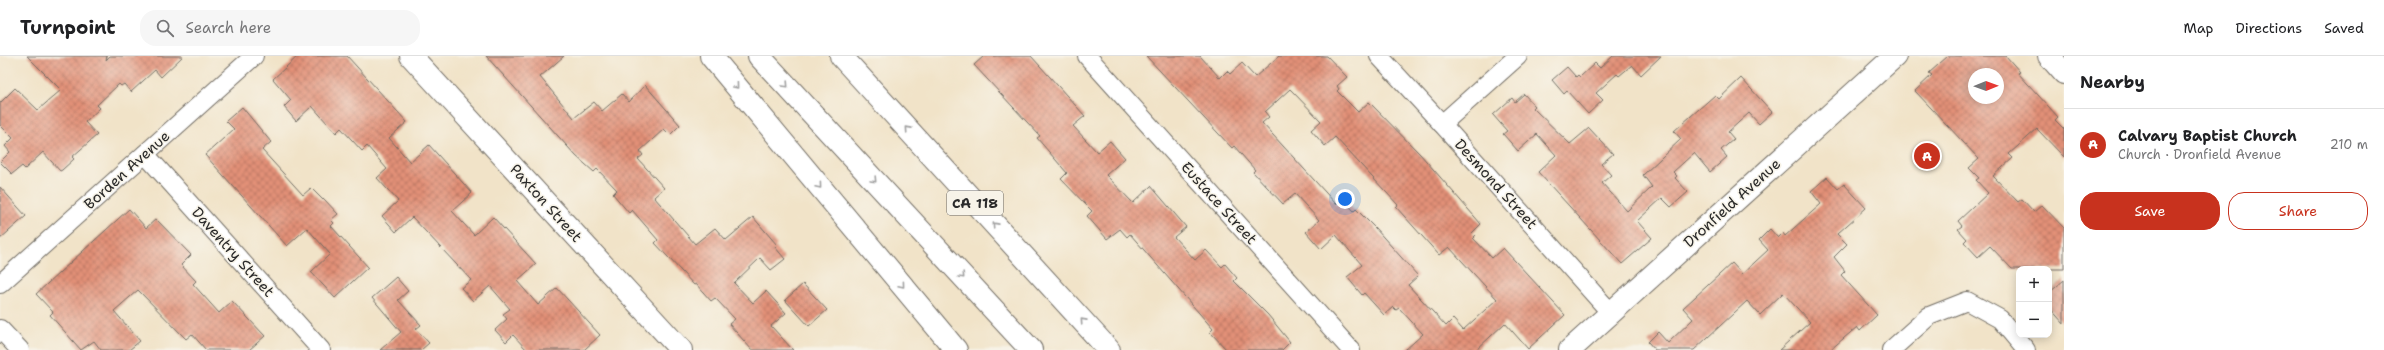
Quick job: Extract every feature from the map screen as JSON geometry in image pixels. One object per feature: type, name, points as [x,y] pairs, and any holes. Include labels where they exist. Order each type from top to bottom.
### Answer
[{"type":"main road","name":"Paxton Street","points":[[411,56],[681,350]]},
{"type":"main road","points":[[711,56],[956,350]]},
{"type":"main road","points":[[759,56],[1031,350]]},
{"type":"main road","name":"CA 118","points":[[841,56],[1109,350]]},
{"type":"main road","name":"Dronfield Avenue","points":[[1570,350],[1895,56]]},
{"type":"main road","points":[[2049,56],[2064,73]]},
{"type":"street","name":"Borden Avenue","points":[[0,284],[254,56]]},
{"type":"street","name":"Eustace Street","points":[[1087,56],[1351,350]]},
{"type":"street","name":"Desmond Street","points":[[1379,56],[1611,313]]},
{"type":"street","points":[[1442,124],[1518,56]]},
{"type":"street","name":"Daventry Street","points":[[145,154],[321,350]]},
{"type":"street","points":[[1891,350],[1929,316],[1967,301],[2000,319],[2026,350]]},
{"type":"street","points":[[0,329],[20,350]]},
{"type":"building","points":[[27,56],[107,56],[106,60],[110,56],[183,56],[161,77],[155,70],[131,92],[124,84],[121,86],[119,84],[97,105],[100,108],[85,122],[97,135],[72,157],[74,159],[62,170],[60,171],[43,152],[25,169],[22,166],[12,174],[0,162],[10,152],[5,146],[13,138],[0,125],[0,103],[15,88],[38,110],[61,90]]},
{"type":"building","points":[[298,56],[347,56],[407,122],[389,138],[410,162],[429,145],[472,193],[452,211],[474,235],[493,217],[536,264],[517,281],[538,305],[557,288],[600,335],[584,350],[527,350],[513,335],[506,342],[495,330],[507,319],[503,314],[510,309],[490,286],[473,301],[461,288],[471,280],[412,217],[396,232],[382,216],[398,201],[377,178],[387,169],[367,146],[362,151],[341,128],[336,133],[312,106],[296,121],[284,107],[291,100],[273,79]]},
{"type":"building","points":[[486,56],[564,56],[540,77],[574,118],[594,102],[602,111],[622,94],[629,102],[645,85],[680,125],[670,135],[664,129],[640,151],[643,155],[638,159],[664,188],[654,197],[695,244],[715,228],[726,240],[753,217],[777,245],[775,247],[785,259],[771,270],[760,258],[734,283],[753,303],[766,291],[786,313],[771,326],[793,350],[752,350],[729,324],[735,319],[715,298],[711,301],[696,284],[694,285],[655,243],[658,240],[632,210],[629,213],[613,194],[617,190],[597,169],[594,172],[576,156]]},
{"type":"building","points":[[984,56],[1031,56],[1085,116],[1073,126],[1097,152],[1110,141],[1125,158],[1106,175],[1133,203],[1151,186],[1186,227],[1174,237],[1195,260],[1206,250],[1222,267],[1225,264],[1237,278],[1234,281],[1268,315],[1290,342],[1282,350],[1227,350],[1210,332],[1213,329],[1130,234],[1127,237],[1120,229],[1107,239],[1087,216],[1092,211],[1061,179],[1067,173],[1037,138],[1040,136],[974,65]]},
{"type":"building","points":[[1146,56],[1200,56],[1220,78],[1227,71],[1230,74],[1242,63],[1255,77],[1279,56],[1327,56],[1347,77],[1337,86],[1339,89],[1337,91],[1358,112],[1369,102],[1420,154],[1481,224],[1472,233],[1475,236],[1473,238],[1492,258],[1503,248],[1565,315],[1528,349],[1505,323],[1476,350],[1405,350],[1423,334],[1399,308],[1396,310],[1393,307],[1384,315],[1364,293],[1362,295],[1347,277],[1362,265],[1336,235],[1321,249],[1306,232],[1319,220],[1295,194],[1283,204],[1253,172],[1255,170],[1234,146],[1232,148]],"holes":[[[1290,89],[1321,121],[1311,130],[1325,146],[1335,137],[1398,205],[1396,207],[1439,255],[1449,247],[1497,299],[1463,330],[1453,319],[1446,326],[1408,285],[1418,276],[1375,228],[1356,209],[1354,211],[1342,198],[1336,204],[1262,123],[1269,117],[1265,112]]]},
{"type":"building","points":[[1613,56],[1661,56],[1641,75],[1632,65],[1619,76],[1617,74],[1596,93],[1603,100],[1588,114],[1567,91],[1564,94],[1552,80],[1567,67],[1576,77],[1578,75],[1580,77],[1595,63],[1600,68]]},
{"type":"building","points":[[1948,56],[2006,56],[2020,72],[2018,73],[2058,117],[2055,120],[2064,129],[2064,157],[2037,129],[2009,154],[2013,158],[1993,176],[2018,202],[2022,199],[2034,212],[2042,205],[2064,228],[2064,269],[2052,269],[2052,266],[2016,266],[2016,269],[2012,269],[1990,246],[1978,257],[1964,242],[1967,239],[1958,229],[1962,226],[1958,221],[1988,193],[1976,180],[1979,178],[1969,168],[1979,159],[1915,91],[1932,75],[1929,73]]},
{"type":"building","points":[[1741,78],[1772,112],[1759,124],[1749,113],[1728,132],[1734,139],[1721,150],[1727,157],[1710,172],[1694,153],[1673,172],[1677,176],[1675,178],[1688,192],[1671,207],[1662,198],[1637,221],[1652,238],[1622,264],[1538,172],[1556,155],[1537,134],[1518,151],[1503,134],[1507,131],[1493,115],[1512,98],[1515,102],[1524,94],[1535,106],[1533,108],[1570,144],[1589,128],[1613,154],[1601,164],[1611,175],[1602,183],[1627,211],[1652,187],[1643,175],[1681,139],[1674,131],[1715,95],[1719,99]]},
{"type":"building","points":[[242,107],[271,142],[262,150],[303,195],[311,188],[338,214],[331,220],[334,223],[331,226],[368,267],[335,298],[311,272],[330,254],[307,228],[287,246],[205,155],[234,129],[226,121]]},
{"type":"building","points":[[1827,177],[1838,189],[1844,184],[1866,208],[1837,234],[1847,244],[1834,257],[1845,271],[1841,275],[1877,315],[1860,331],[1857,327],[1830,350],[1779,350],[1810,322],[1783,293],[1760,315],[1747,301],[1694,350],[1655,350],[1648,342],[1658,332],[1668,343],[1693,319],[1683,308],[1732,263],[1742,274],[1768,250],[1759,240],[1770,229],[1778,238],[1783,233],[1785,236],[1821,204],[1811,191]]},
{"type":"building","points":[[0,187],[26,216],[0,239]]},
{"type":"building","points":[[129,209],[146,228],[156,219],[191,255],[181,265],[196,281],[193,284],[219,313],[232,301],[265,336],[249,350],[206,350],[192,334],[186,339],[138,290],[114,311],[140,341],[129,350],[101,350],[94,341],[81,350],[50,315],[53,312],[36,294]]},
{"type":"building","points":[[396,277],[408,291],[398,300],[421,325],[416,329],[429,343],[421,350],[380,350],[401,332],[372,298]]},
{"type":"building","points":[[2064,280],[2064,324],[2052,310],[2052,290]]},
{"type":"building","points":[[803,284],[827,310],[809,326],[785,300]]},
{"type":"place","name":"Calvary Baptist Church","points":[[1927,156]]}]
